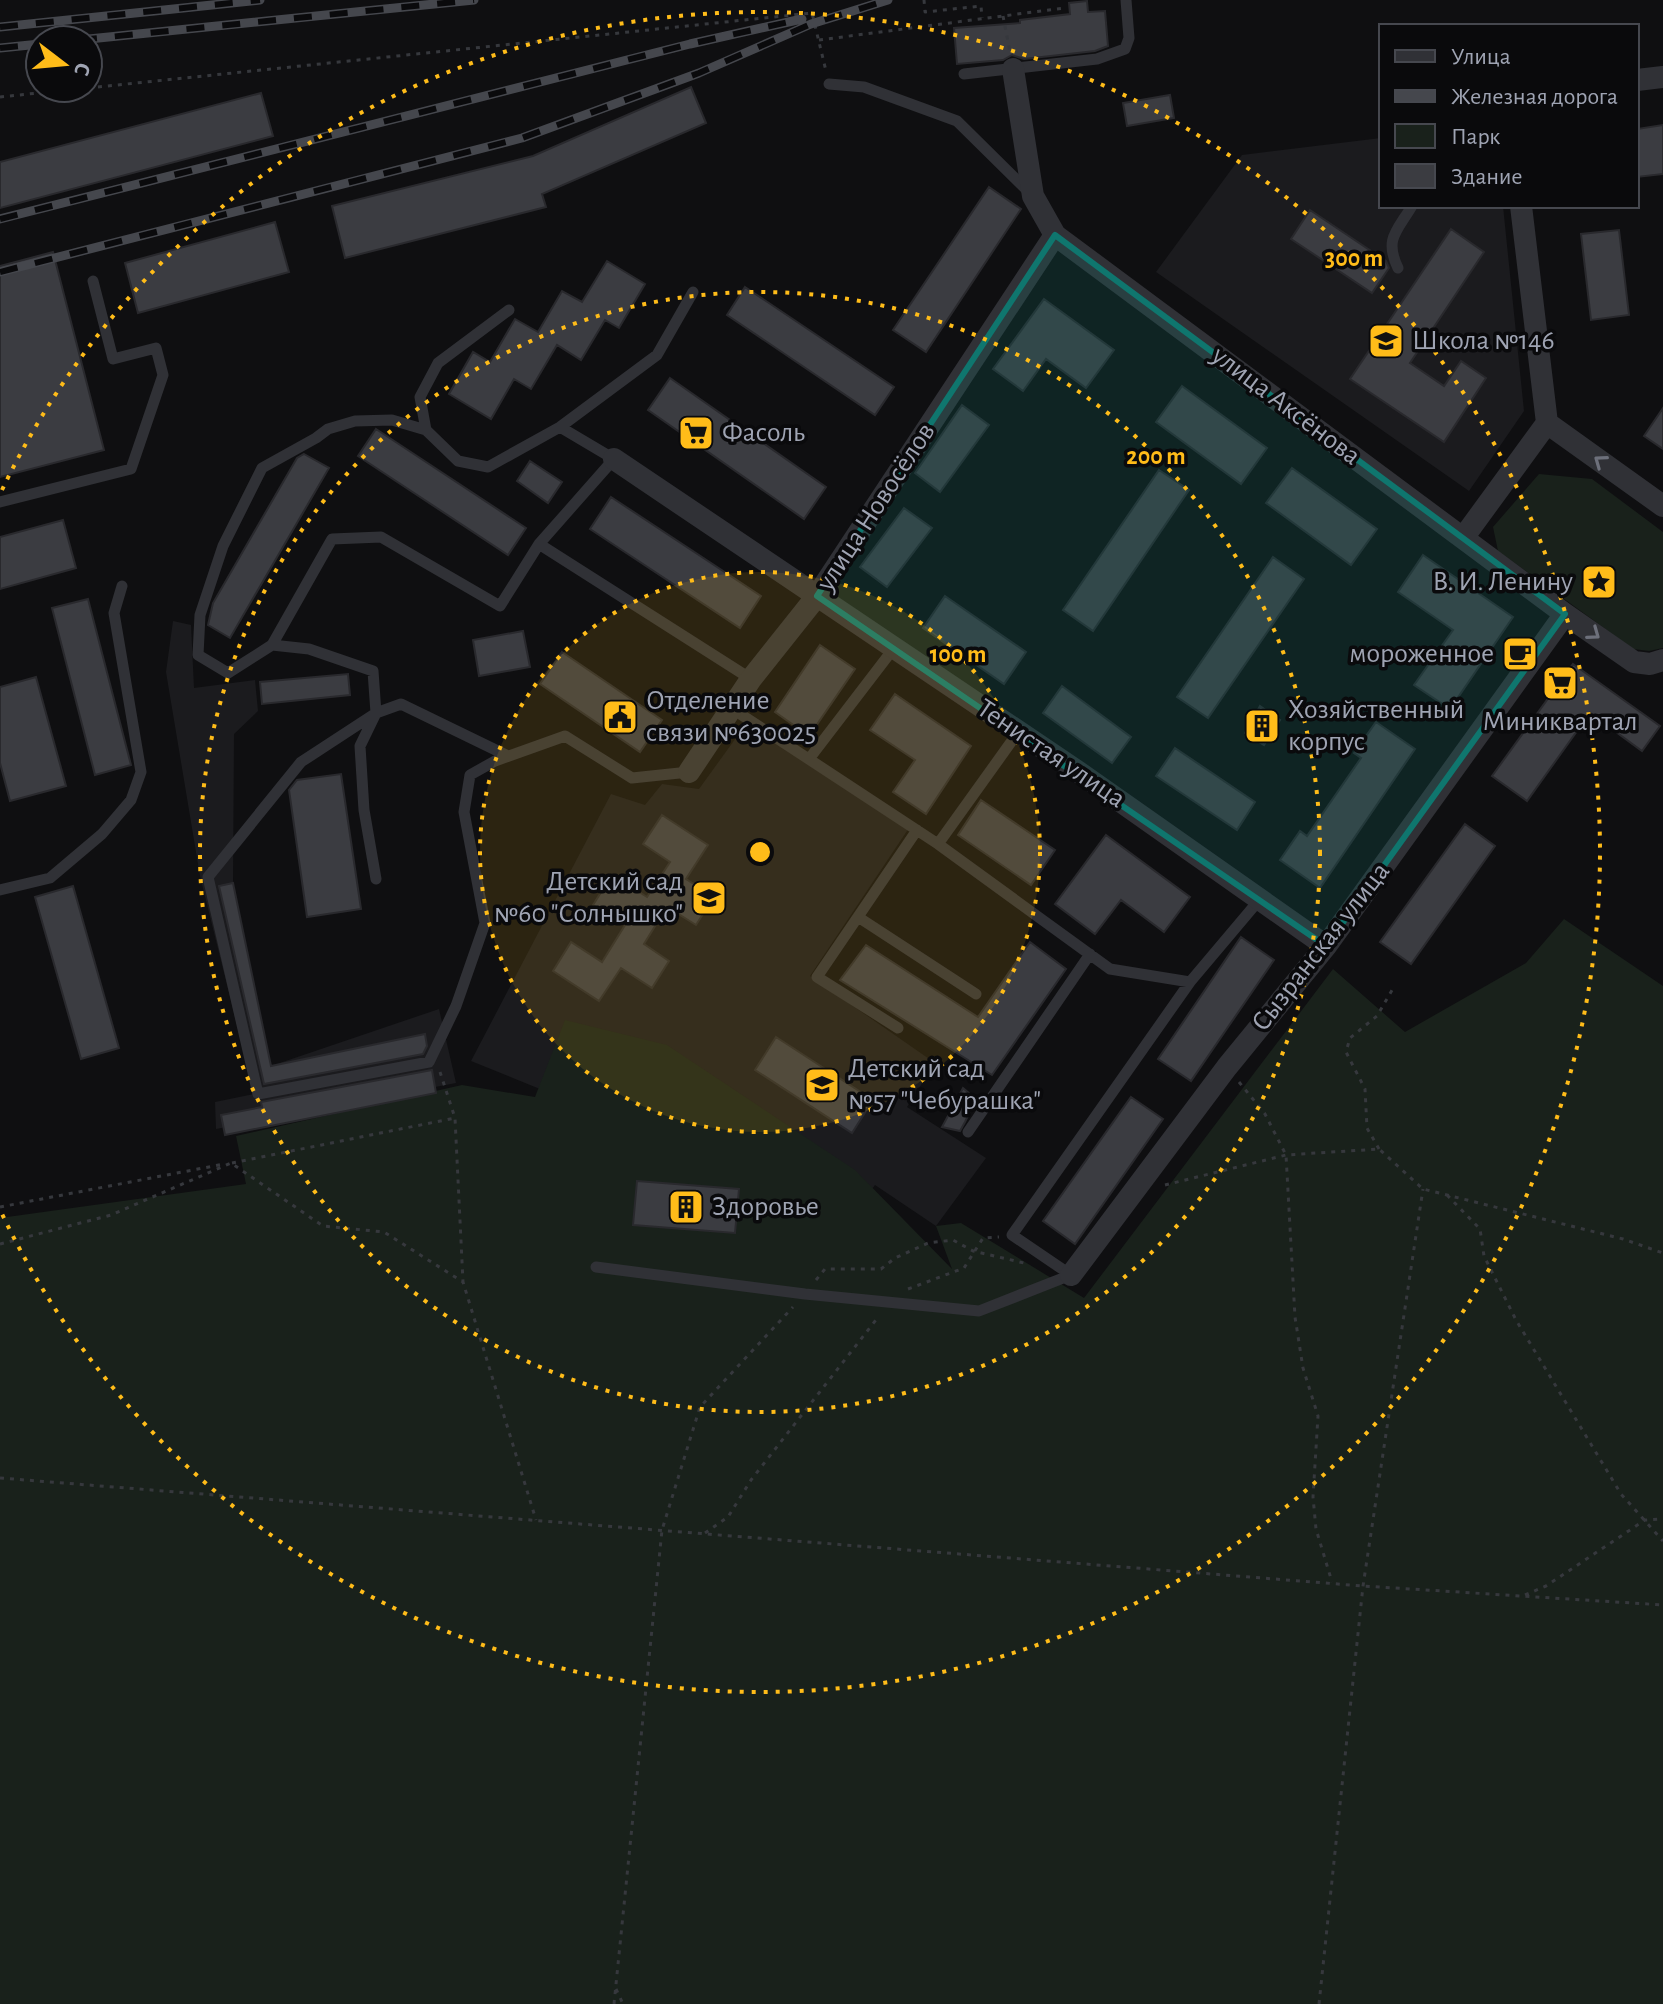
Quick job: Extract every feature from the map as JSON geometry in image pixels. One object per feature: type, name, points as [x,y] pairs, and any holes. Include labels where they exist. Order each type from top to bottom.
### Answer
[{"type":"street","name":"улица Аксёнова","points":[[1013,69],[1033,196],[1055,235],[1565,614],[1634,662],[1650,664],[1663,660]]},
{"type":"street","points":[[1639,80],[1663,77]]},
{"type":"street","points":[[1463,538],[1547,423],[1521,208]]},
{"type":"street","name":"улица Новосёлов","points":[[689,772],[751,679],[817,596],[1055,235]]},
{"type":"street","points":[[1547,423],[1663,506]]},
{"type":"street","name":"Тенистая улица","points":[[614,459],[1019,731],[1326,946]]},
{"type":"street","name":"Сызранская улица","points":[[1071,1275],[1227,1067],[1326,946],[1565,614]]},
{"type":"lane","points":[[964,74],[1097,59],[1125,49],[1129,38],[1126,0]]},
{"type":"lane","points":[[829,84],[864,87],[957,121],[1033,196]]},
{"type":"lane","points":[[1398,268],[1390,252],[1391,242],[1411,208]]},
{"type":"lane","points":[[0,502],[131,469],[163,375],[156,348],[113,359],[93,281]]},
{"type":"lane","points":[[560,427],[614,459],[539,544],[500,606],[381,537],[332,539],[272,645],[228,673],[198,655],[200,615],[223,546],[262,468],[328,429],[355,421],[392,420],[426,430],[458,461],[488,467],[560,427],[657,355],[693,292]]},
{"type":"lane","points":[[426,430],[420,397],[438,363],[509,310]]},
{"type":"lane","points":[[539,544],[751,679]]},
{"type":"lane","points":[[0,890],[50,878],[102,834],[131,800],[141,772],[114,613],[122,586]]},
{"type":"lane","points":[[272,645],[309,649],[373,671],[376,713],[360,746],[364,810],[376,879]]},
{"type":"lane","points":[[809,759],[894,648]]},
{"type":"lane","points":[[508,756],[401,704],[376,713],[301,762],[208,877],[258,1094],[429,1062],[456,1006],[485,923],[464,812],[470,775],[508,756],[565,736],[632,778],[689,772]]},
{"type":"lane","points":[[731,708],[938,844],[1110,969],[1190,982]]},
{"type":"lane","points":[[938,844],[1019,731]]},
{"type":"lane","points":[[898,1028],[817,977],[917,830]]},
{"type":"lane","points":[[1071,1275],[1012,1235],[1190,982],[1260,899]]},
{"type":"lane","points":[[858,917],[976,994]]},
{"type":"lane","points":[[968,1132],[1090,954]]},
{"type":"lane","points":[[596,1267],[979,1311],[1071,1275]]},
{"type":"path","points":[[924,0],[925,12],[981,6],[982,18]]},
{"type":"path","points":[[819,40],[1064,8]]},
{"type":"path","points":[[104,86],[812,13],[829,84]]},
{"type":"path","points":[[1003,16],[1013,69]]},
{"type":"path","points":[[0,97],[24,95]]},
{"type":"path","points":[[1395,985],[1377,1016],[1350,1038],[1346,1052],[1365,1089],[1367,1128],[1379,1149],[1423,1189],[1623,1239],[1663,1253]]},
{"type":"path","points":[[429,1062],[440,1073],[455,1118],[463,1282],[536,1520]]},
{"type":"path","points":[[1227,1067],[1265,1114],[1286,1155],[1295,1317],[1303,1368],[1318,1416],[1313,1497],[1316,1529],[1333,1583]]},
{"type":"path","points":[[0,1207],[455,1118]]},
{"type":"path","points":[[1134,1193],[1286,1155],[1379,1149]]},
{"type":"path","points":[[0,1244],[111,1215],[231,1163]]},
{"type":"path","points":[[231,1163],[323,1226],[384,1232],[463,1282]]},
{"type":"path","points":[[1319,2004],[1363,1586],[1423,1189]]},
{"type":"path","points":[[1447,1195],[1480,1229],[1484,1256],[1516,1320],[1621,1494],[1663,1541]]},
{"type":"path","points":[[705,1533],[728,1517],[751,1480],[890,1302],[911,1286],[964,1268],[983,1238],[1012,1235]]},
{"type":"path","points":[[614,2004],[662,1530],[700,1407]]},
{"type":"path","points":[[0,1478],[1363,1586],[1663,1605]]},
{"type":"path","points":[[1524,1596],[1546,1586],[1645,1520],[1663,1519]]},
{"type":"path","points":[[616,1987],[623,2004]]},
{"type":"highlighted area","points":[[1055,235],[1565,614],[1326,946],[817,596]]},
{"type":"shaded area","name":"Школа №146","points":[[1379,138],[1379,208],[1503,208],[1524,411],[1469,491],[1156,272],[1242,155]]},
{"type":"shaded area","points":[[173,621],[191,625],[194,688],[255,680],[258,711],[234,734],[233,883],[271,1066],[439,1009],[456,1083],[216,1129],[215,1102],[254,1094],[200,876],[166,672]]},
{"type":"shaded area","name":"Детский сад №60 \"Солнышко\"","points":[[746,724],[909,828],[810,976],[935,1063],[907,1107],[986,1158],[936,1226],[875,1185],[861,1204],[599,1113],[471,1061],[611,794],[645,805],[662,784],[699,789]]},
{"type":"green space","points":[[1539,474],[1592,479],[1663,532],[1663,648],[1649,651],[1633,649],[1498,551],[1493,527]]},
{"type":"green space","points":[[1564,919],[1663,986],[1663,2004],[0,2004],[0,1218],[246,1184],[236,1136],[462,1085],[535,1097],[565,1020],[667,1045],[855,1170],[952,1269],[936,1226],[961,1223],[1084,1298],[1333,969],[1405,1032],[1526,963]]},
{"type":"building","points":[[1087,1],[1088,12],[1105,11],[1108,46],[1095,51],[1024,59],[1012,55],[1003,60],[957,64],[954,28],[1020,23],[1020,20],[1070,14],[1069,3]]},
{"type":"building","points":[[691,87],[706,123],[542,194],[546,207],[345,258],[332,206],[533,156]]},
{"type":"building","points":[[261,93],[273,136],[0,208],[0,162]]},
{"type":"building","points":[[1170,95],[1174,118],[1127,126],[1123,103]]},
{"type":"building","points":[[1663,125],[1663,174],[1639,177],[1639,129]]},
{"type":"building","points":[[989,187],[1021,209],[926,352],[893,330]]},
{"type":"building","points":[[1310,210],[1386,261],[1389,268],[1372,293],[1291,239]]},
{"type":"building","points":[[275,222],[289,272],[138,313],[125,263]]},
{"type":"building","points":[[1451,229],[1484,252],[1410,363],[1444,386],[1461,361],[1486,378],[1444,442],[1350,379]]},
{"type":"building","points":[[1619,230],[1629,315],[1591,320],[1581,234]]},
{"type":"building","points":[[53,252],[104,450],[0,477],[0,266]]},
{"type":"building","points":[[607,261],[645,284],[619,328],[605,320],[581,360],[557,345],[531,389],[514,379],[491,419],[449,394],[473,352],[490,362],[515,319],[538,332],[562,291],[582,302]]},
{"type":"building","points":[[745,287],[894,387],[875,415],[727,315]]},
{"type":"building","points":[[1044,299],[1114,350],[1086,388],[1046,359],[1023,391],[993,369]]},
{"type":"building","points":[[670,378],[826,487],[804,519],[648,410]]},
{"type":"building","points":[[1182,386],[1267,448],[1241,484],[1156,422]]},
{"type":"building","points":[[962,405],[989,425],[940,492],[915,473]]},
{"type":"building","points":[[1663,408],[1663,449],[1644,436]]},
{"type":"building","points":[[376,429],[526,528],[508,555],[358,456]]},
{"type":"building","points":[[304,454],[329,468],[230,638],[208,625],[213,603],[297,458]]},
{"type":"building","points":[[530,461],[562,482],[548,503],[517,481]]},
{"type":"building","points":[[1292,468],[1377,529],[1351,565],[1266,503]]},
{"type":"building","points":[[1159,470],[1189,490],[1093,631],[1063,610]]},
{"type":"building","points":[[611,497],[761,596],[740,628],[590,529]]},
{"type":"building","points":[[904,508],[932,528],[887,587],[860,567]]},
{"type":"building","points":[[63,520],[76,568],[0,589],[0,537]]},
{"type":"building","points":[[1423,555],[1513,617],[1450,709],[1414,685],[1453,630],[1398,592]]},
{"type":"building","points":[[1273,557],[1304,579],[1208,718],[1177,697]]},
{"type":"building","points":[[945,596],[1026,652],[1004,684],[923,628]]},
{"type":"building","points":[[88,599],[131,765],[95,775],[52,608]]},
{"type":"building","points":[[523,631],[530,667],[479,676],[473,640]]},
{"type":"building","points":[[820,645],[855,669],[809,736],[775,712]]},
{"type":"building","points":[[562,652],[662,720],[640,752],[540,684]]},
{"type":"building","points":[[1573,664],[1660,726],[1642,751],[1590,713],[1527,801],[1492,776]]},
{"type":"building","points":[[348,674],[350,695],[262,704],[260,682]]},
{"type":"building","points":[[36,677],[66,786],[10,801],[0,763],[0,687]]},
{"type":"building","points":[[1062,686],[1131,737],[1112,763],[1043,713]]},
{"type":"building","points":[[895,694],[971,746],[926,814],[893,792],[915,760],[870,730]]},
{"type":"building","name":"Хозяйственный корпус","points":[[1260,706],[1280,720],[1264,745],[1245,733]]},
{"type":"building","points":[[1376,722],[1415,749],[1320,888],[1280,860],[1300,831],[1307,836],[1361,758],[1354,753]]},
{"type":"building","points":[[1175,748],[1255,802],[1237,830],[1156,776]]},
{"type":"building","points":[[341,774],[361,909],[307,917],[289,790],[297,780]]},
{"type":"building","points":[[981,800],[1055,850],[1031,885],[958,835]]},
{"type":"building","points":[[662,815],[708,845],[686,879],[714,897],[696,925],[667,907],[644,944],[669,961],[652,988],[621,968],[599,1001],[553,971],[571,942],[602,962],[625,925],[593,905],[612,875],[647,897],[670,862],[643,844]]},
{"type":"building","points":[[1465,824],[1495,846],[1411,964],[1380,942]]},
{"type":"building","points":[[1106,835],[1190,897],[1164,932],[1121,900],[1095,934],[1055,904]]},
{"type":"building","points":[[233,883],[271,1066],[425,1034],[427,1046],[423,1054],[264,1084],[219,886]]},
{"type":"building","points":[[73,886],[119,1048],[81,1059],[35,897]]},
{"type":"building","points":[[1241,937],[1274,960],[1191,1081],[1158,1059]]},
{"type":"building","points":[[1030,942],[1066,969],[992,1075],[840,980],[866,945],[978,1017]]},
{"type":"building","points":[[776,1037],[873,1100],[852,1133],[755,1070]]},
{"type":"building","points":[[432,1070],[436,1093],[225,1135],[221,1115],[262,1107],[261,1102]]},
{"type":"building","points":[[963,1088],[976,1099],[965,1122],[960,1131],[942,1127]]},
{"type":"building","points":[[1131,1097],[1163,1119],[1075,1244],[1043,1221]]},
{"type":"building","name":"Здоровье","points":[[637,1181],[739,1189],[735,1233],[633,1225]]},
{"type":"railway","points":[[0,27],[260,0]]},
{"type":"railway","points":[[104,37],[474,0]]},
{"type":"railway","points":[[0,272],[522,138],[699,73],[811,24],[888,0]]},
{"type":"railway","points":[[0,219],[690,44],[802,19]]},
{"type":"railway","points":[[0,48],[24,46]]},
{"type":"place","name":"Школа №146","points":[[1386,341]]},
{"type":"place","name":"Фасоль","points":[[696,433]]},
{"type":"place","name":"В. И. Ленину","points":[[1599,582]]},
{"type":"place","name":"мороженное","points":[[1520,654]]},
{"type":"place","name":"Миниквартал","points":[[1560,683]]},
{"type":"place","name":"Отделение связи №630025","points":[[620,717]]},
{"type":"place","name":"Хозяйственный корпус","points":[[1262,726]]},
{"type":"place","name":"Детский сад №60 \"Солнышко\"","points":[[709,898]]},
{"type":"place","name":"Детский сад №57 \"Чебурашка\"","points":[[822,1085]]},
{"type":"place","name":"Здоровье","points":[[686,1207]]}]
